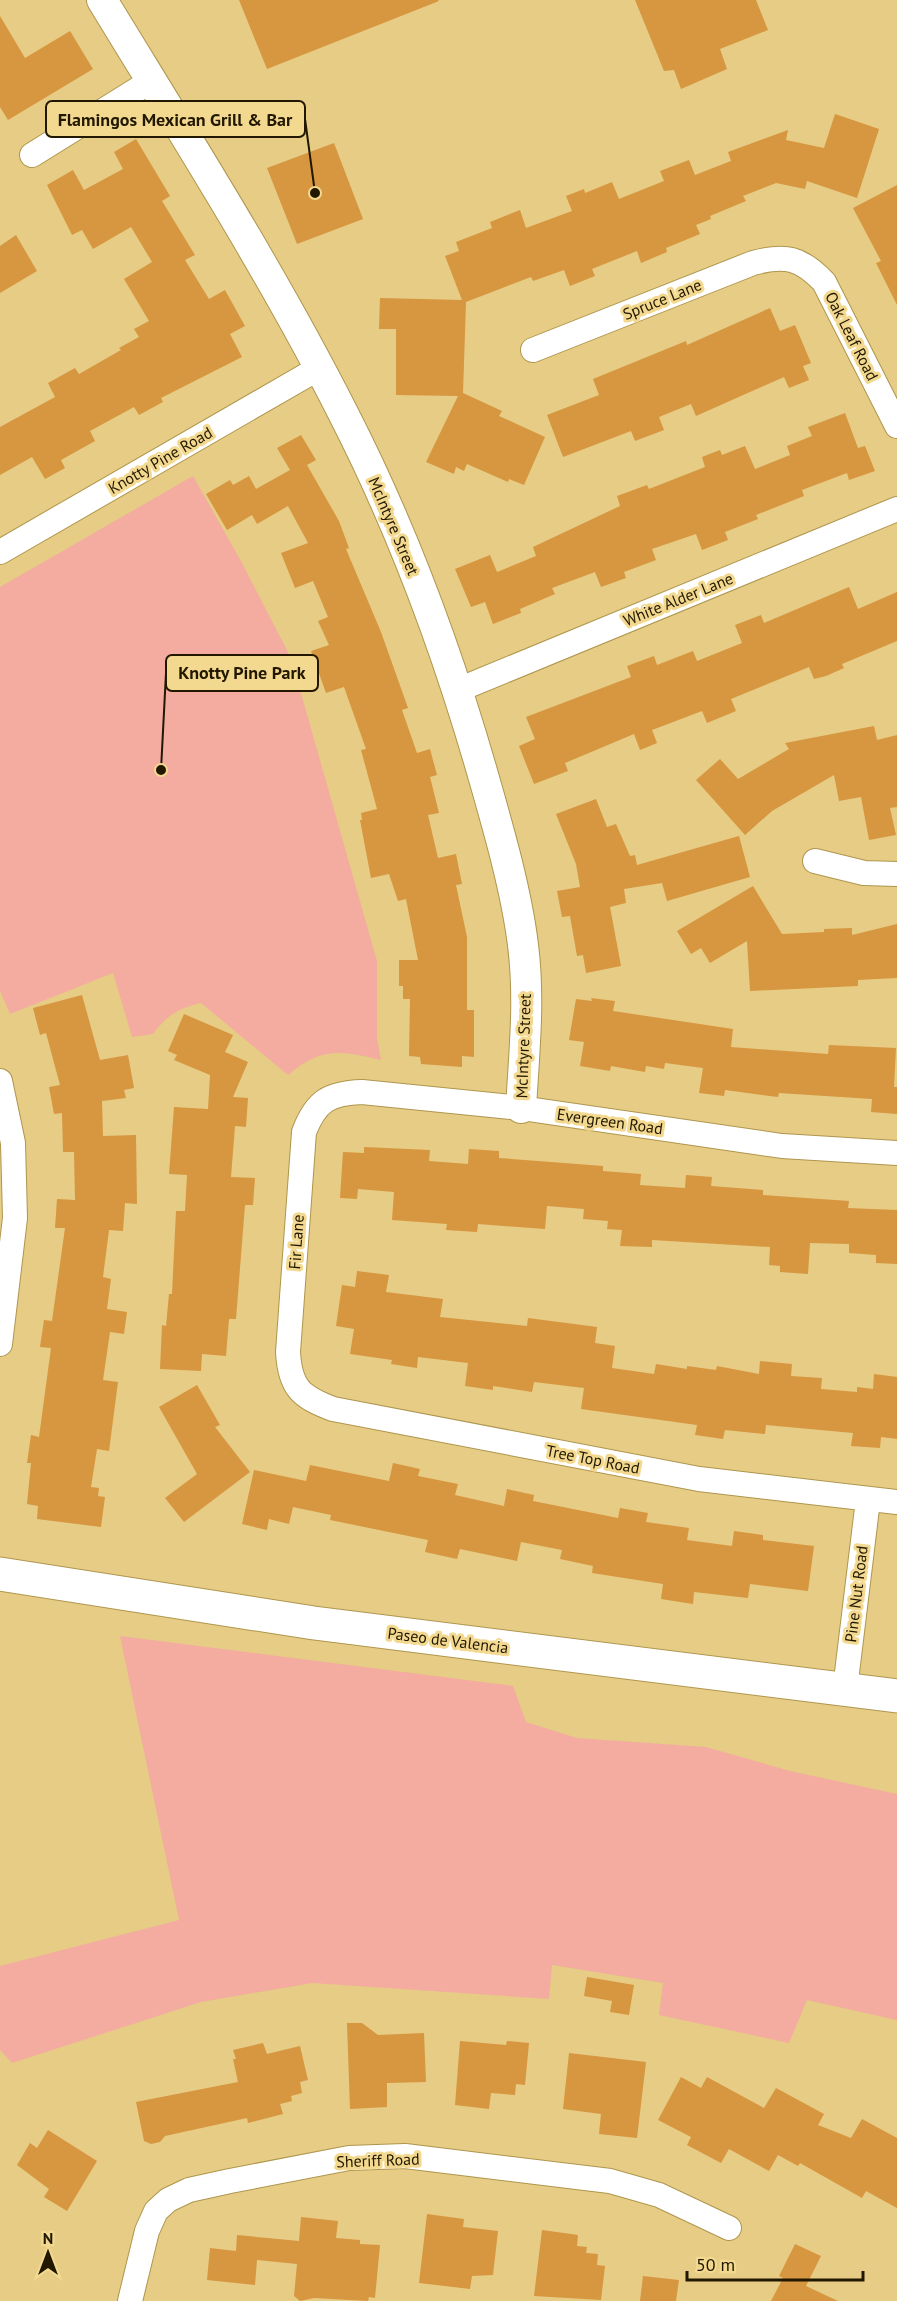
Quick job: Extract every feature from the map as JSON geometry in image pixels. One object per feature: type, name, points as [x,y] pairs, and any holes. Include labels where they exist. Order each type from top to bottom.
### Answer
[{"type":"main road","name":"Paseo de Valencia","points":[[0,1574],[314,1623],[897,1695]]},
{"type":"street","name":"McIntyre Street","points":[[102,0],[219,190],[319,368],[373,474],[458,690],[497,825],[523,944],[527,1013],[521,1108]]},
{"type":"street","points":[[32,155],[151,81]]},
{"type":"street","name":"Spruce Lane","points":[[533,350],[753,263],[773,258],[794,259]]},
{"type":"street","name":"Oak Leaf Road","points":[[794,259],[812,269],[824,282],[897,426]]},
{"type":"street","name":"Knotty Pine Road","points":[[0,552],[319,368]]},
{"type":"street","name":"White Alder Lane","points":[[458,690],[897,509]]},
{"type":"street","points":[[816,861],[864,873],[897,874]]},
{"type":"street","points":[[0,1081],[13,1143],[15,1218],[0,1344]]},
{"type":"street","name":"Evergreen Road","points":[[324,1100],[341,1093],[362,1092],[521,1108],[782,1146],[897,1153]]},
{"type":"street","name":"Fir Lane","points":[[296,1388],[289,1372],[288,1352],[304,1132],[311,1114],[324,1100]]},
{"type":"street","name":"Tree Top Road","points":[[296,1388],[312,1401],[345,1412],[699,1479],[897,1502]]},
{"type":"street","name":"Pine Nut Road","points":[[844,1689],[868,1500]]},
{"type":"street","name":"Sheriff Road","points":[[130,2301],[147,2231],[156,2211],[168,2200],[189,2190],[349,2158],[405,2156],[610,2181],[659,2195],[729,2228]]},
{"type":"shaded area","points":[[193,476],[242,563],[291,658],[377,961],[377,1038],[381,1060],[354,1054],[332,1053],[310,1059],[288,1075],[201,1003],[174,1013],[153,1034],[132,1037],[113,973],[10,1014],[0,991],[0,587]]},
{"type":"shaded area","points":[[120,1636],[513,1686],[526,1722],[577,1738],[706,1747],[790,1771],[897,1794],[897,2020],[807,2000],[789,2043],[659,2015],[663,1983],[552,1965],[549,1999],[312,1983],[201,2002],[12,2063],[0,2050],[0,1966],[179,1920]]},
{"type":"building","points":[[239,0],[438,0],[439,1],[267,69]]},
{"type":"building","points":[[635,0],[756,0],[768,30],[720,49],[727,69],[681,89],[674,70],[664,71]]},
{"type":"building","points":[[0,16],[25,58],[70,31],[93,69],[8,120],[0,107]]},
{"type":"building","points":[[835,114],[879,129],[857,198],[807,181],[805,189],[776,183],[743,196],[746,201],[710,216],[711,219],[696,225],[700,234],[666,248],[667,252],[641,263],[637,251],[592,269],[595,276],[570,286],[564,270],[533,281],[531,277],[466,302],[463,393],[502,411],[499,416],[545,437],[524,485],[509,479],[508,482],[467,464],[464,471],[456,467],[454,474],[426,462],[458,396],[396,395],[396,329],[379,329],[380,298],[462,300],[445,256],[459,251],[456,242],[492,228],[490,222],[520,210],[526,228],[572,211],[566,196],[584,189],[585,193],[612,182],[619,199],[664,181],[660,171],[689,160],[695,175],[731,161],[728,152],[788,130],[786,140],[824,148]]},
{"type":"building","points":[[136,139],[170,196],[162,201],[195,255],[185,260],[209,299],[225,290],[245,326],[230,334],[242,357],[161,398],[163,402],[139,415],[134,407],[90,431],[95,441],[61,460],[65,468],[45,479],[32,457],[0,475],[0,427],[55,397],[48,383],[75,368],[79,374],[121,350],[119,348],[139,337],[134,329],[149,321],[124,279],[152,262],[131,227],[93,249],[82,230],[72,235],[47,185],[73,170],[84,190],[123,169],[114,152]]},
{"type":"building","points":[[334,143],[363,219],[297,244],[267,168]]},
{"type":"building","points":[[897,185],[897,305],[876,263],[881,261],[853,208]]},
{"type":"building","points":[[16,235],[37,271],[0,293],[0,246]]},
{"type":"building","points":[[770,308],[780,331],[795,325],[811,363],[803,366],[809,380],[789,388],[784,377],[696,416],[691,404],[659,417],[664,430],[635,441],[631,431],[563,457],[547,415],[599,395],[593,379],[686,341],[687,345]]},
{"type":"building","points":[[845,413],[858,448],[865,446],[875,471],[849,480],[847,473],[802,490],[804,496],[756,515],[758,519],[725,532],[728,540],[702,550],[696,534],[652,549],[656,560],[624,572],[626,578],[601,587],[595,572],[552,588],[555,594],[520,609],[521,613],[493,624],[485,602],[471,607],[455,569],[490,555],[497,572],[536,556],[533,547],[620,506],[617,496],[647,485],[649,489],[705,467],[702,457],[720,450],[722,455],[745,446],[755,469],[790,455],[787,446],[812,436],[808,427]]},
{"type":"building","points":[[301,435],[316,460],[307,465],[339,521],[349,548],[346,549],[381,632],[408,708],[402,710],[417,753],[430,749],[437,775],[430,777],[439,813],[428,815],[438,858],[456,854],[462,884],[456,885],[467,937],[467,1010],[474,1010],[474,1057],[462,1056],[462,1067],[421,1064],[420,1057],[409,1056],[410,999],[403,999],[403,986],[399,986],[399,960],[418,960],[406,899],[398,901],[389,874],[371,878],[360,820],[362,820],[361,813],[377,809],[361,750],[366,749],[344,687],[326,693],[311,651],[329,645],[318,621],[328,617],[313,581],[295,588],[281,553],[308,543],[288,506],[257,524],[252,515],[227,530],[206,494],[230,480],[233,485],[249,476],[256,489],[290,470],[277,448]]},
{"type":"building","points":[[849,587],[858,609],[897,592],[897,641],[842,664],[844,668],[826,676],[814,679],[809,667],[731,699],[736,711],[707,723],[702,711],[652,730],[657,743],[640,750],[634,734],[565,763],[568,771],[534,784],[519,746],[535,739],[526,717],[631,677],[627,666],[654,656],[657,665],[693,651],[697,661],[742,643],[735,625],[761,615],[764,623]]},
{"type":"building","points":[[874,726],[877,740],[897,735],[897,807],[890,808],[896,835],[869,840],[861,797],[839,801],[834,775],[772,811],[745,835],[696,780],[720,759],[738,779],[789,749],[785,743]]},
{"type":"building","points":[[596,799],[607,827],[616,824],[630,856],[635,855],[637,865],[739,836],[750,877],[667,901],[662,883],[624,889],[626,903],[610,907],[621,966],[586,973],[583,955],[577,956],[570,916],[562,917],[557,891],[580,887],[576,864],[556,814]]},
{"type":"building","points":[[753,886],[782,934],[852,928],[852,935],[897,924],[897,978],[858,980],[858,986],[750,991],[747,941],[710,963],[701,948],[691,954],[677,931]]},
{"type":"building","points":[[82,995],[100,1060],[128,1055],[134,1088],[124,1090],[126,1098],[102,1101],[103,1136],[136,1135],[137,1204],[125,1203],[123,1231],[109,1230],[103,1277],[111,1279],[107,1309],[127,1312],[124,1334],[110,1332],[103,1380],[118,1382],[109,1451],[97,1449],[91,1487],[99,1488],[98,1496],[105,1497],[101,1527],[37,1519],[38,1506],[27,1504],[31,1463],[27,1463],[31,1435],[39,1437],[51,1348],[40,1347],[44,1320],[52,1321],[65,1228],[55,1228],[57,1199],[75,1200],[74,1152],[63,1152],[62,1113],[54,1114],[49,1087],[60,1085],[46,1033],[40,1035],[33,1008]]},
{"type":"building","points":[[591,998],[615,1001],[613,1011],[733,1029],[731,1047],[828,1054],[829,1045],[896,1048],[894,1087],[897,1087],[897,1114],[871,1112],[872,1099],[779,1093],[778,1097],[725,1090],[724,1096],[699,1093],[703,1068],[665,1063],[664,1069],[646,1066],[645,1072],[611,1066],[610,1071],[580,1066],[584,1042],[569,1040],[576,999],[592,1001]]},
{"type":"building","points":[[184,1014],[233,1035],[225,1052],[248,1062],[233,1097],[248,1098],[246,1127],[235,1126],[231,1177],[255,1178],[253,1205],[245,1205],[236,1319],[229,1319],[226,1356],[202,1354],[201,1371],[160,1369],[162,1325],[166,1326],[169,1294],[172,1294],[176,1211],[185,1211],[187,1175],[169,1174],[174,1107],[208,1109],[210,1075],[174,1060],[177,1055],[168,1051]]},
{"type":"building","points":[[364,1147],[430,1150],[429,1161],[468,1164],[469,1149],[499,1151],[499,1158],[603,1166],[603,1171],[641,1174],[640,1185],[685,1188],[686,1175],[712,1177],[711,1186],[763,1190],[763,1195],[849,1201],[848,1208],[897,1210],[897,1264],[876,1263],[876,1255],[849,1253],[849,1244],[810,1243],[808,1274],[780,1272],[780,1266],[769,1265],[770,1247],[652,1240],[652,1247],[620,1246],[622,1230],[607,1229],[608,1221],[583,1219],[584,1209],[547,1206],[545,1229],[478,1224],[477,1232],[446,1230],[447,1224],[392,1220],[394,1192],[358,1189],[357,1199],[340,1198],[343,1152],[364,1153]]},
{"type":"building","points":[[357,1271],[389,1275],[386,1292],[443,1299],[440,1317],[527,1326],[528,1318],[597,1327],[595,1343],[615,1346],[612,1368],[654,1374],[656,1364],[687,1369],[687,1366],[716,1370],[717,1366],[759,1374],[760,1361],[792,1364],[791,1376],[822,1378],[821,1389],[857,1392],[857,1387],[873,1389],[874,1374],[897,1377],[897,1439],[881,1437],[880,1448],[851,1446],[853,1433],[766,1425],[765,1434],[725,1430],[723,1439],[695,1435],[697,1425],[581,1409],[584,1388],[534,1382],[532,1392],[493,1386],[493,1390],[465,1386],[468,1363],[418,1357],[417,1368],[391,1364],[392,1360],[350,1354],[354,1329],[336,1326],[342,1285],[355,1287]]},
{"type":"building","points":[[197,1385],[220,1425],[215,1427],[250,1472],[184,1522],[165,1498],[197,1474],[159,1407]]},
{"type":"building","points":[[393,1463],[420,1469],[418,1476],[458,1484],[455,1495],[504,1506],[507,1489],[534,1495],[533,1501],[618,1518],[620,1508],[648,1513],[646,1522],[689,1528],[687,1540],[732,1546],[734,1531],[763,1535],[763,1540],[814,1546],[808,1591],[750,1584],[748,1598],[694,1592],[693,1604],[661,1599],[663,1584],[592,1573],[593,1566],[560,1559],[562,1550],[521,1542],[517,1561],[460,1549],[457,1559],[425,1552],[428,1540],[330,1520],[331,1515],[293,1507],[289,1524],[269,1519],[267,1530],[242,1524],[254,1470],[306,1481],[310,1465],[389,1481]]},
{"type":"building","points":[[587,1977],[634,1985],[629,2015],[610,2012],[612,2001],[584,1996]]},
{"type":"building","points":[[347,2023],[362,2023],[378,2035],[424,2033],[426,2082],[387,2083],[387,2107],[350,2109]]},
{"type":"building","points":[[460,2041],[506,2045],[507,2041],[529,2043],[525,2085],[516,2084],[515,2095],[491,2093],[489,2109],[455,2105]]},
{"type":"building","points":[[263,2043],[267,2054],[300,2046],[308,2080],[300,2082],[302,2093],[291,2096],[292,2101],[280,2104],[283,2114],[248,2123],[247,2118],[165,2136],[160,2142],[151,2144],[144,2141],[136,2102],[238,2082],[233,2050]]},
{"type":"building","points":[[569,2053],[646,2062],[637,2138],[599,2134],[601,2114],[563,2109]]},
{"type":"building","points":[[681,2077],[701,2088],[707,2077],[764,2108],[776,2088],[824,2114],[818,2125],[851,2138],[862,2119],[897,2138],[897,2208],[866,2191],[862,2198],[800,2163],[798,2166],[778,2155],[769,2171],[729,2149],[721,2163],[687,2145],[691,2137],[658,2120]]},
{"type":"building","points":[[48,2130],[97,2161],[67,2211],[44,2197],[49,2189],[17,2165],[30,2143],[37,2148]]},
{"type":"building","points":[[427,2214],[464,2219],[463,2227],[498,2231],[493,2275],[472,2276],[470,2289],[419,2283]]},
{"type":"building","points":[[301,2217],[338,2221],[336,2238],[360,2240],[360,2244],[380,2245],[375,2298],[369,2297],[368,2301],[314,2298],[300,2301],[294,2296],[297,2264],[257,2260],[255,2285],[207,2280],[210,2248],[236,2251],[237,2235],[299,2241]]},
{"type":"building","points":[[542,2230],[578,2235],[577,2246],[587,2247],[586,2253],[598,2254],[597,2265],[605,2266],[601,2300],[534,2296]]},
{"type":"building","points":[[795,2244],[821,2256],[806,2286],[838,2301],[771,2301],[783,2278],[779,2276]]},
{"type":"building","points":[[643,2276],[679,2280],[676,2301],[640,2301]]},
{"type":"place","name":"Flamingos Mexican Grill & Bar","points":[[315,193]]},
{"type":"place","name":"Knotty Pine Park","points":[[161,770]]}]
